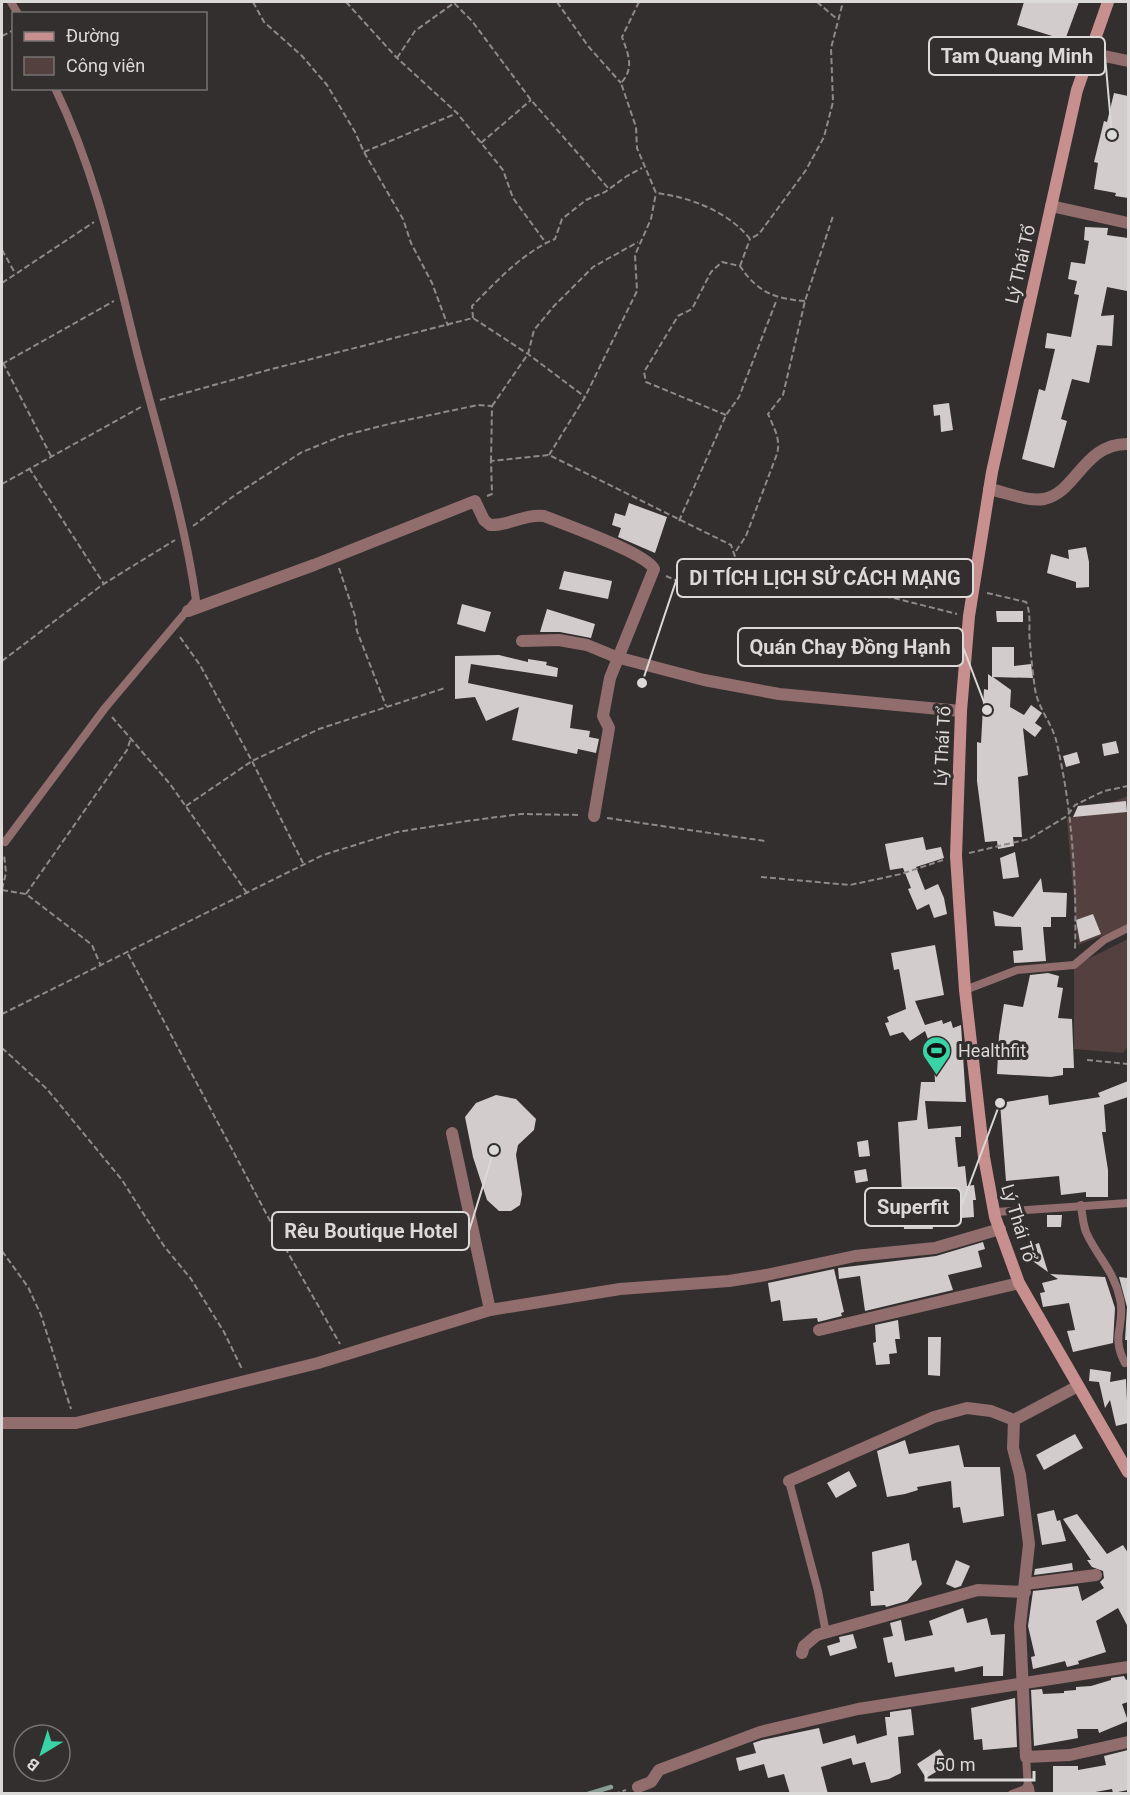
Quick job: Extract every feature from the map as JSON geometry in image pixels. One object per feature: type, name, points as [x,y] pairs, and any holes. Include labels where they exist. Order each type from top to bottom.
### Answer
[{"type":"street","name":"Lý Thái Tổ","points":[[1108,2],[1077,90],[989,489],[969,616],[961,711],[956,856],[965,990],[984,1157],[1000,1229],[1019,1283],[1128,1472]]},
{"type":"street","points":[[1090,53],[1128,61]]},
{"type":"street","points":[[1051,206],[1128,223]]},
{"type":"street","points":[[989,489],[1045,499],[1058,492],[1098,453],[1115,446],[1128,444]]},
{"type":"street","points":[[189,611],[475,501],[484,520],[490,525],[503,524],[531,514],[543,516],[619,546],[648,561],[654,569],[616,657],[604,703],[603,716],[609,728],[594,816]]},
{"type":"street","points":[[522,641],[559,640],[587,645],[616,657],[704,680],[779,694],[961,711]]},
{"type":"street","points":[[452,1133],[490,1310]]},
{"type":"street","points":[[2,1423],[76,1423],[248,1382],[490,1310],[620,1289],[738,1280],[855,1256],[935,1248],[1000,1229]]},
{"type":"street","points":[[819,1330],[1019,1283]]},
{"type":"street","points":[[789,1481],[934,1418],[967,1408],[991,1411],[1014,1420],[1078,1386]]},
{"type":"street","points":[[1014,1420],[1013,1448],[1020,1475],[1029,1544],[1020,1626],[1026,1757],[1070,1755],[1128,1742]]},
{"type":"street","points":[[801,1653],[809,1640],[826,1633],[978,1590],[1025,1588],[1096,1575]]},
{"type":"street","points":[[639,1790],[651,1782],[659,1770],[760,1732],[858,1709],[1128,1667]]},
{"type":"lane","points":[[5,842],[105,708],[196,600],[184,534],[104,215],[82,145],[56,90]]},
{"type":"lane","points":[[965,990],[1017,970],[1074,965],[1104,940],[1128,928]]},
{"type":"lane","points":[[996,1212],[1128,1203]]},
{"type":"lane","points":[[1081,1205],[1086,1232],[1109,1268],[1125,1307],[1117,1349],[1125,1363]]},
{"type":"lane","points":[[789,1481],[818,1591],[826,1633]]},
{"type":"lane","points":[[1012,1794],[1028,1791],[1026,1757]]},
{"type":"path","points":[[253,2],[264,22],[302,56],[327,85],[404,219],[411,243],[432,283],[448,326]]},
{"type":"path","points":[[346,2],[398,58],[457,113],[503,170],[513,198],[546,243]]},
{"type":"path","points":[[549,454],[585,397],[637,291],[635,255],[651,219],[656,193],[643,168],[637,148],[636,127],[621,83],[588,46],[557,2]]},
{"type":"path","points":[[621,83],[629,75],[631,63],[622,37],[639,2]]},
{"type":"path","points":[[817,2],[837,19]]},
{"type":"path","points":[[740,266],[750,239],[759,234],[806,170],[824,137],[832,102],[831,48],[843,2]]},
{"type":"path","points":[[398,58],[415,31],[454,3],[472,21],[531,100],[609,189]]},
{"type":"path","points":[[481,143],[531,100]]},
{"type":"path","points":[[364,152],[457,113]]},
{"type":"path","points":[[585,397],[528,354],[474,318],[472,306],[499,278],[546,243],[555,239],[562,219],[586,200],[643,168]]},
{"type":"path","points":[[656,193],[677,196],[712,210],[740,225],[750,239]]},
{"type":"path","points":[[2,283],[104,215]]},
{"type":"path","points":[[736,551],[746,536],[777,454],[779,445],[777,434],[768,414],[783,395],[805,301],[833,216]]},
{"type":"path","points":[[475,501],[492,494],[492,406],[528,354],[534,330],[593,267],[639,242]]},
{"type":"path","points":[[2,250],[15,273]]},
{"type":"path","points":[[726,415],[646,382],[644,372],[678,316],[692,309],[711,272],[722,262],[740,266],[748,279],[777,299],[805,301]]},
{"type":"path","points":[[52,458],[2,363],[124,296]]},
{"type":"path","points":[[679,521],[726,415],[739,397],[777,299]]},
{"type":"path","points":[[2,484],[150,403],[268,370],[474,318]]},
{"type":"path","points":[[2,661],[104,584],[184,534],[217,507],[302,452],[342,436],[393,423],[478,405],[492,406]]},
{"type":"path","points":[[491,461],[549,454],[731,545],[736,551],[737,562]]},
{"type":"path","points":[[29,468],[104,584]]},
{"type":"path","points":[[335,556],[356,615],[357,631],[386,706]]},
{"type":"path","points":[[654,569],[693,590],[709,595],[717,590],[729,569],[737,562]]},
{"type":"path","points":[[737,562],[833,590],[894,598],[969,616]]},
{"type":"path","points":[[973,590],[1026,602],[1029,609],[1029,642],[1035,690],[1040,707],[1054,734],[1068,792],[1067,816],[1076,914],[1074,965]]},
{"type":"path","points":[[175,626],[200,665],[252,761],[304,865]]},
{"type":"path","points":[[186,806],[252,761],[320,729],[445,688]]},
{"type":"path","points":[[105,708],[186,806],[247,893]]},
{"type":"path","points":[[26,894],[127,750],[131,738]]},
{"type":"path","points":[[761,877],[850,885],[901,874],[956,856],[1029,839],[1067,816],[1075,805],[1104,791],[1128,786]]},
{"type":"path","points":[[2,1014],[323,855],[397,832],[521,814],[594,816],[765,841]]},
{"type":"path","points":[[5,842],[3,859],[6,873],[2,889],[26,894],[92,945],[101,966]]},
{"type":"path","points":[[127,953],[275,1230],[346,1354]]},
{"type":"path","points":[[2,1048],[47,1089],[122,1180],[164,1246],[191,1279],[224,1332],[248,1382]]},
{"type":"path","points":[[1086,1060],[1128,1064]]},
{"type":"path","points":[[2,1251],[28,1287],[41,1315],[76,1423]]},
{"type":"green space","points":[[1128,796],[1128,926],[1078,945],[1067,819]]},
{"type":"green space","points":[[1128,939],[1128,1046],[1123,1053],[1074,1049],[1074,966]]},
{"type":"building","points":[[1024,2],[1079,2],[1065,40],[1017,25]]},
{"type":"building","points":[[1114,93],[1128,96],[1128,198],[1094,189],[1098,163],[1094,162],[1104,121],[1107,122]]},
{"type":"building","points":[[1085,227],[1108,228],[1107,235],[1128,238],[1127,291],[1107,287],[1101,316],[1114,315],[1112,346],[1097,345],[1089,383],[1072,379],[1061,419],[1067,421],[1054,468],[1022,459],[1039,389],[1045,391],[1055,349],[1045,348],[1047,333],[1071,337],[1079,295],[1074,294],[1077,281],[1068,279],[1071,262],[1085,264],[1089,241],[1084,240]]},
{"type":"building","points":[[949,403],[953,430],[941,432],[940,415],[934,416],[933,405]]},
{"type":"building","points":[[629,503],[667,517],[655,553],[618,537],[621,528],[612,525],[615,513],[625,516]]},
{"type":"building","points":[[1086,547],[1089,562],[1089,587],[1076,588],[1076,582],[1047,573],[1051,554],[1069,559],[1068,550]]},
{"type":"building","points":[[564,571],[612,581],[608,599],[559,589]]},
{"type":"building","points":[[462,604],[491,612],[485,632],[457,624]]},
{"type":"building","points":[[547,609],[595,624],[591,638],[560,632],[540,632]]},
{"type":"building","points":[[996,611],[1023,611],[1023,622],[997,622]]},
{"type":"building","points":[[992,647],[1014,647],[1014,666],[1031,664],[1033,678],[993,677],[1011,690],[1010,707],[1024,715],[1031,705],[1042,713],[1035,723],[1042,728],[1035,737],[1023,728],[1028,775],[1018,777],[1022,837],[1013,837],[1014,846],[998,849],[997,841],[985,842],[977,781],[977,742],[981,743],[984,689],[988,690],[988,674],[992,677]]},
{"type":"building","points":[[499,655],[528,662],[528,659],[547,662],[546,665],[558,668],[557,677],[471,664],[468,683],[573,705],[570,728],[590,731],[589,737],[599,739],[596,753],[578,749],[577,754],[512,740],[519,707],[486,721],[475,697],[455,699],[455,656]]},
{"type":"building","points":[[1116,741],[1119,753],[1104,756],[1102,744]]},
{"type":"building","points":[[1077,752],[1080,763],[1066,767],[1063,756]]},
{"type":"building","points":[[1126,801],[1127,812],[1073,817],[1078,806]]},
{"type":"building","points":[[923,837],[926,850],[941,847],[944,858],[916,867],[925,890],[938,884],[944,898],[947,914],[934,918],[929,904],[917,910],[908,889],[911,888],[903,868],[890,870],[885,844]]},
{"type":"building","points":[[1015,852],[1019,877],[1003,879],[1000,858]]},
{"type":"building","points":[[1041,878],[1043,892],[1067,893],[1066,917],[1051,917],[1051,927],[1043,927],[1046,961],[1014,963],[1013,951],[1023,950],[1021,927],[995,926],[993,911],[1013,917]]},
{"type":"building","points":[[1093,914],[1101,934],[1080,942],[1076,920]]},
{"type":"building","points":[[935,945],[944,995],[915,1001],[925,1025],[942,1020],[943,1024],[951,1021],[953,1028],[961,1025],[966,1102],[925,1101],[928,1129],[961,1126],[961,1137],[955,1137],[958,1167],[965,1166],[967,1186],[974,1185],[976,1200],[973,1200],[974,1217],[961,1218],[960,1209],[931,1213],[933,1229],[904,1229],[898,1122],[917,1120],[921,1082],[935,1082],[933,1038],[928,1039],[925,1031],[910,1041],[903,1032],[890,1036],[885,1023],[889,1022],[887,1017],[906,1009],[899,969],[894,970],[891,953]]},
{"type":"building","points":[[1048,973],[1059,976],[1057,987],[1063,988],[1058,1018],[1072,1019],[1074,1068],[1063,1068],[1063,1075],[1051,1077],[997,1074],[1004,1004],[1023,1007],[1030,975]]},
{"type":"building","points":[[1128,1081],[1128,1097],[1104,1105],[1106,1132],[1102,1132],[1108,1170],[1108,1197],[1086,1197],[1086,1192],[1061,1195],[1059,1176],[1006,1181],[1000,1103],[1048,1095],[1049,1105],[1100,1097],[1098,1093]]},
{"type":"building","points":[[496,1095],[516,1099],[536,1119],[534,1130],[518,1145],[516,1155],[522,1194],[520,1205],[511,1211],[499,1211],[487,1200],[473,1157],[465,1117],[476,1103]]},
{"type":"building","points":[[868,1140],[870,1156],[859,1157],[857,1142]]},
{"type":"building","points":[[866,1169],[868,1181],[856,1183],[854,1171]]},
{"type":"building","points":[[1047,1215],[1062,1215],[1061,1227],[1047,1227]]},
{"type":"building","points":[[983,1242],[985,1249],[978,1251],[982,1267],[948,1275],[953,1290],[865,1311],[860,1276],[839,1279],[838,1268],[936,1256]]},
{"type":"building","points":[[1039,1243],[1048,1272],[1027,1257],[1024,1248]]},
{"type":"building","points":[[834,1269],[844,1312],[841,1313],[842,1316],[818,1322],[817,1318],[783,1321],[780,1300],[771,1302],[768,1283]]},
{"type":"building","points":[[1050,1274],[1105,1277],[1115,1308],[1113,1343],[1073,1352],[1067,1331],[1075,1330],[1069,1303],[1043,1307],[1040,1293],[1045,1292],[1042,1283],[1058,1279]]},
{"type":"building","points":[[1119,1277],[1128,1278],[1128,1340],[1125,1340],[1127,1307]]},
{"type":"building","points":[[898,1320],[900,1339],[895,1339],[897,1353],[889,1354],[890,1364],[876,1365],[873,1343],[876,1342],[875,1325]]},
{"type":"building","points":[[928,1337],[941,1337],[940,1376],[928,1375]]},
{"type":"building","points":[[1090,1369],[1111,1372],[1110,1382],[1126,1379],[1128,1423],[1116,1426],[1110,1400],[1105,1408],[1099,1382],[1089,1381]]},
{"type":"building","points":[[1075,1434],[1083,1448],[1044,1470],[1036,1455]]},
{"type":"building","points":[[905,1440],[909,1454],[959,1445],[964,1467],[1000,1467],[1004,1516],[963,1523],[960,1507],[953,1508],[951,1481],[917,1487],[918,1490],[887,1497],[877,1451]]},
{"type":"building","points":[[849,1471],[857,1486],[836,1498],[827,1483]]},
{"type":"building","points":[[1054,1510],[1057,1521],[1060,1520],[1066,1541],[1042,1545],[1037,1514]]},
{"type":"building","points":[[1077,1514],[1107,1554],[1123,1545],[1128,1553],[1128,1627],[1118,1608],[1096,1621],[1106,1652],[1067,1667],[1065,1661],[1033,1669],[1031,1657],[1035,1656],[1028,1626],[1033,1591],[1078,1586],[1082,1601],[1104,1588],[1100,1582],[1104,1578],[1103,1571],[1092,1567],[1087,1560],[1091,1560],[1063,1519]]},
{"type":"building","points":[[909,1543],[912,1561],[916,1560],[922,1584],[907,1601],[886,1607],[885,1605],[871,1606],[870,1591],[874,1591],[872,1552]]},
{"type":"building","points":[[956,1560],[970,1566],[961,1586],[955,1588],[946,1584]]},
{"type":"building","points":[[1072,1563],[1073,1570],[1034,1575],[1035,1569]]},
{"type":"building","points":[[963,1608],[967,1623],[987,1618],[991,1635],[1005,1634],[1003,1676],[983,1676],[983,1666],[955,1672],[954,1667],[895,1677],[892,1662],[888,1663],[883,1638],[893,1636],[890,1623],[901,1620],[905,1641],[933,1635],[929,1621]]},
{"type":"building","points":[[853,1634],[857,1648],[830,1656],[827,1646],[840,1642],[839,1637]]},
{"type":"building","points":[[1124,1676],[1126,1680],[1128,1679],[1128,1702],[1122,1704],[1128,1721],[1099,1733],[1098,1729],[1077,1729],[1078,1738],[1034,1746],[1031,1690],[1042,1689],[1043,1694],[1064,1693],[1064,1691],[1076,1690],[1076,1687],[1091,1686],[1111,1680],[1111,1678]]},
{"type":"building","points":[[1015,1698],[1017,1747],[983,1750],[982,1739],[974,1740],[971,1708]]},
{"type":"building","points":[[911,1709],[914,1735],[898,1737],[901,1773],[889,1779],[871,1783],[865,1762],[853,1765],[851,1758],[821,1767],[828,1794],[790,1794],[784,1774],[768,1778],[764,1764],[739,1771],[736,1758],[756,1753],[753,1743],[819,1728],[823,1744],[855,1735],[857,1744],[887,1735],[885,1717],[890,1717],[890,1712]]},
{"type":"building","points":[[940,1749],[949,1764],[926,1778],[917,1764]]},
{"type":"building","points":[[1128,1750],[1128,1790],[1113,1793],[1112,1789],[1084,1794],[1053,1794],[1053,1766],[1078,1766],[1078,1770],[1106,1765],[1104,1756]]},
{"type":"waterway","points":[[588,1794],[611,1787]]},
{"type":"place","name":"Tam Quang Minh","points":[[1112,135]]},
{"type":"place","name":"DI TÍCH LỊCH SỬ CÁCH MẠNG","points":[[642,683]]},
{"type":"place","name":"Quán Chay Đồng Hạnh","points":[[987,710]]},
{"type":"place","name":"Healthfit","points":[[937,1076]]},
{"type":"place","name":"Superfit","points":[[1000,1103]]},
{"type":"place","name":"Rêu Boutique Hotel","points":[[494,1150]]}]
